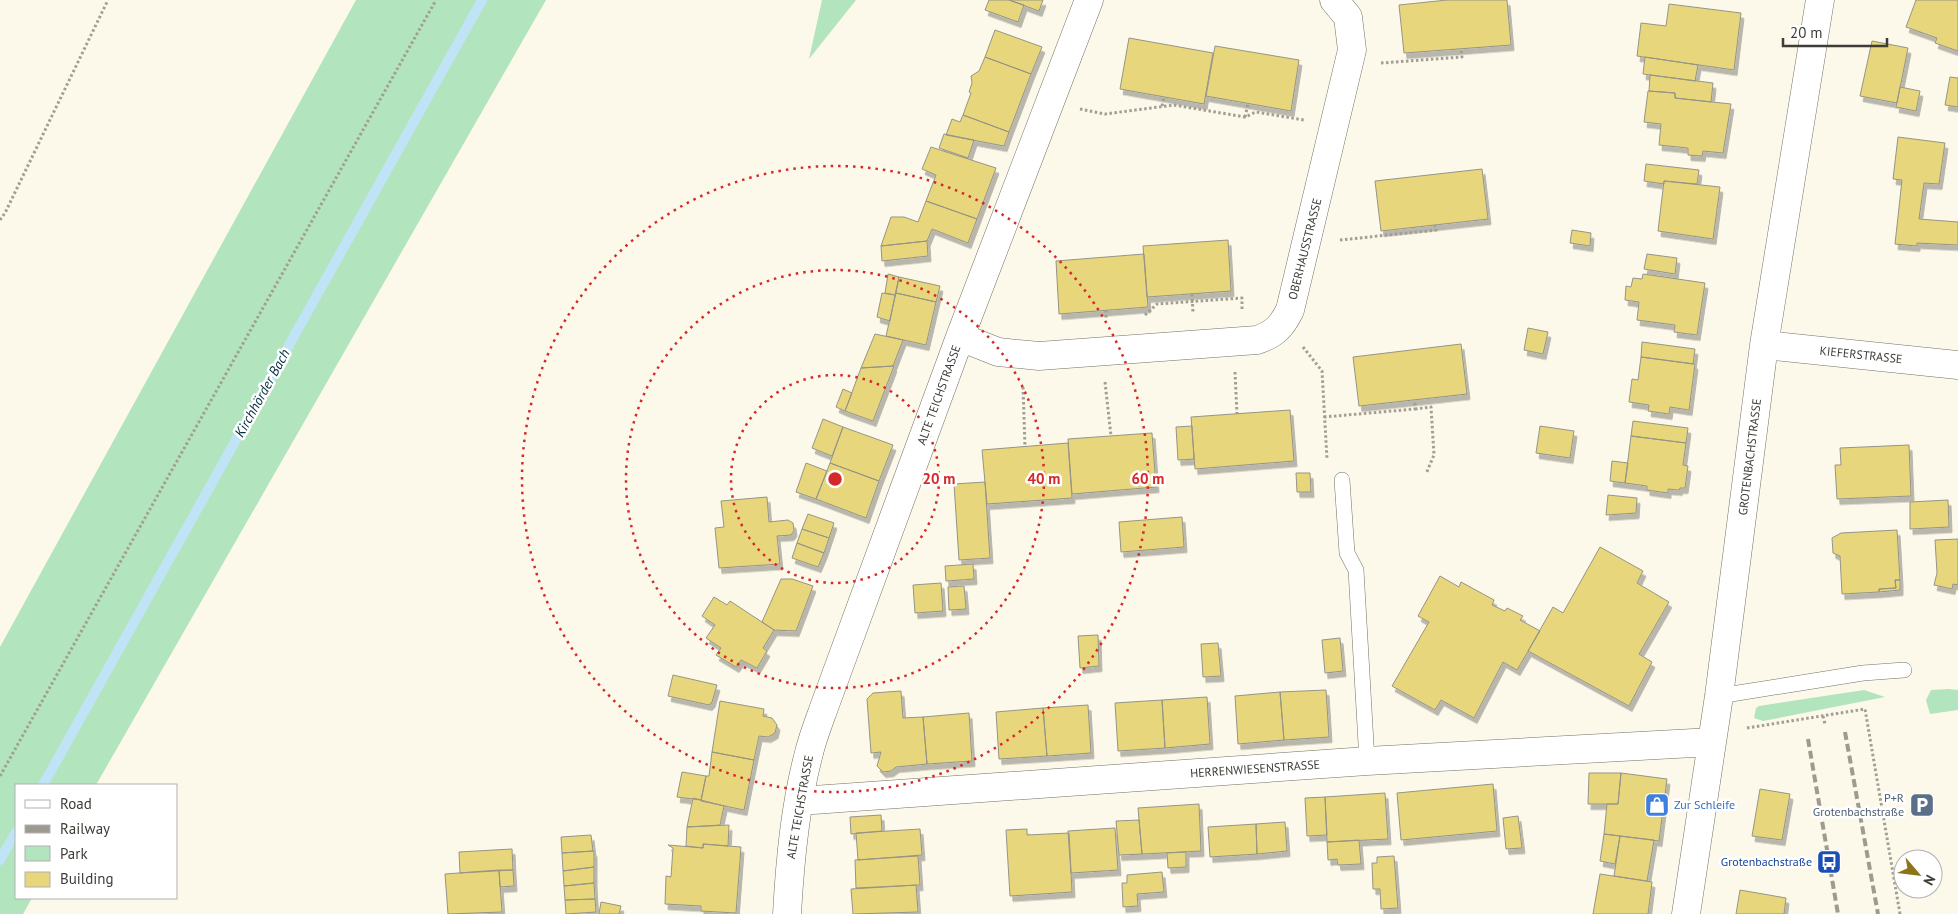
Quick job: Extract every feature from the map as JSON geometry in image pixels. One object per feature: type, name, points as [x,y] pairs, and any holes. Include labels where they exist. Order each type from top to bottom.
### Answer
[{"type":"street","name":"ALTE TEICHSTRASSE","points":[[787,914],[790,867],[799,802],[809,753],[960,338],[1089,0]]},
{"type":"street","name":"OBERHAUSSTRASSE","points":[[960,338],[998,352],[1039,356],[1257,340],[1271,335],[1282,324],[1290,310],[1299,281],[1352,50],[1348,17],[1334,0]]},
{"type":"street","name":"GROTENBACHSTRASSE","points":[[1686,914],[1719,696],[1764,345],[1820,0]]},
{"type":"street","name":"KIEFERSTRASSE","points":[[1764,345],[1958,365]]},
{"type":"street","name":"HERRENWIESENSTRASSE","points":[[799,802],[1368,761],[1712,742]]},
{"type":"lane","points":[[1342,480],[1347,553],[1356,570],[1368,761]]},
{"type":"lane","points":[[1719,696],[1863,673],[1904,670]]},
{"type":"path","points":[[0,220],[108,0]]},
{"type":"path","points":[[0,776],[436,0]]},
{"type":"path","points":[[1380,63],[1462,57],[1461,49]]},
{"type":"path","points":[[1162,106],[1164,97]]},
{"type":"path","points":[[1246,117],[1248,104]]},
{"type":"path","points":[[1072,108],[1105,114],[1174,105],[1246,117],[1256,112],[1334,126]]},
{"type":"path","points":[[1337,241],[1436,230],[1435,225]]},
{"type":"path","points":[[1282,324],[1322,370],[1328,480],[1342,480]]},
{"type":"path","points":[[1235,362],[1237,414]]},
{"type":"path","points":[[1104,372],[1111,436]]},
{"type":"path","points":[[1023,383],[1025,447]]},
{"type":"path","points":[[1414,400],[1415,409]]},
{"type":"path","points":[[1324,418],[1431,407],[1434,455],[1426,474]]},
{"type":"path","points":[[1744,728],[1865,709],[1900,914]]},
{"type":"path","points":[[1823,716],[1825,724]]},
{"type":"green space","points":[[356,0],[546,0],[97,784],[15,784],[15,899],[31,899],[23,914],[0,914],[0,647]]},
{"type":"green space","points":[[822,0],[856,0],[809,59]]},
{"type":"green space","points":[[1864,690],[1885,697],[1763,721],[1754,718],[1756,708],[1759,706]]},
{"type":"green space","points":[[1931,690],[1958,690],[1958,710],[1930,714],[1926,700]]},
{"type":"building","points":[[989,0],[1009,0],[1024,5],[1018,22],[985,10]]},
{"type":"building","points":[[1009,0],[1043,0],[1039,11]]},
{"type":"building","points":[[1447,0],[1507,0],[1511,45],[1404,53],[1399,5]]},
{"type":"building","points":[[1916,0],[1958,0],[1958,51],[1935,43],[1937,38],[1906,27]]},
{"type":"building","points":[[1669,4],[1741,13],[1734,70],[1637,56],[1641,23],[1666,26]]},
{"type":"building","points":[[995,30],[1042,47],[1031,74],[985,57]]},
{"type":"building","points":[[1129,38],[1213,53],[1204,104],[1120,89]]},
{"type":"building","points":[[1872,41],[1908,48],[1897,103],[1860,96]]},
{"type":"building","points":[[1215,46],[1299,60],[1291,111],[1206,96]]},
{"type":"building","points":[[985,57],[1031,74],[1009,132],[963,115],[971,93],[969,92],[972,83],[971,76],[979,71]]},
{"type":"building","points":[[1645,57],[1698,65],[1695,81],[1643,74]]},
{"type":"building","points":[[1650,75],[1713,83],[1711,102],[1675,98],[1675,93],[1649,91]]},
{"type":"building","points":[[1950,77],[1958,78],[1958,107],[1945,105]]},
{"type":"building","points":[[1900,87],[1920,91],[1916,111],[1896,107]]},
{"type":"building","points":[[1648,91],[1675,93],[1675,98],[1731,104],[1723,153],[1703,151],[1702,156],[1688,155],[1688,148],[1659,145],[1661,124],[1644,122]]},
{"type":"building","points":[[963,115],[1009,132],[1004,146],[946,135],[952,119],[960,122]]},
{"type":"building","points":[[944,134],[974,140],[968,158],[939,148]]},
{"type":"building","points":[[1898,137],[1945,143],[1939,184],[1924,183],[1919,219],[1958,222],[1958,245],[1917,243],[1917,246],[1895,244],[1902,180],[1893,179]]},
{"type":"building","points":[[931,147],[996,168],[977,219],[926,201],[936,175],[922,169]]},
{"type":"building","points":[[1646,164],[1699,170],[1697,184],[1664,181],[1664,184],[1644,181]]},
{"type":"building","points":[[1482,169],[1488,219],[1381,231],[1375,181]]},
{"type":"building","points":[[1664,181],[1720,187],[1713,239],[1658,231]]},
{"type":"building","points":[[926,201],[977,219],[968,243],[932,229],[927,241],[881,246],[891,217],[904,217],[918,222]]},
{"type":"building","points":[[1572,230],[1591,233],[1590,246],[1570,243]]},
{"type":"building","points":[[1228,240],[1231,291],[1147,297],[1143,246]]},
{"type":"building","points":[[927,241],[928,256],[882,261],[881,246]]},
{"type":"building","points":[[1144,254],[1148,307],[1059,314],[1056,261]]},
{"type":"building","points":[[1647,254],[1677,258],[1675,274],[1644,269]]},
{"type":"building","points":[[888,274],[899,277],[895,295],[885,293]]},
{"type":"building","points":[[1643,274],[1705,283],[1697,335],[1674,332],[1675,325],[1637,320],[1639,302],[1625,300],[1626,286],[1631,287],[1633,278],[1642,279]]},
{"type":"building","points":[[899,277],[940,286],[936,302],[896,293]]},
{"type":"building","points":[[882,293],[895,295],[890,321],[877,317]]},
{"type":"building","points":[[896,293],[936,302],[926,345],[886,336]]},
{"type":"building","points":[[1528,328],[1548,332],[1543,354],[1524,350]]},
{"type":"building","points":[[875,334],[903,340],[893,366],[861,368]]},
{"type":"building","points":[[1642,342],[1695,349],[1693,364],[1641,357]]},
{"type":"building","points":[[1461,344],[1467,394],[1359,406],[1353,357]]},
{"type":"building","points":[[1641,357],[1695,364],[1689,410],[1670,407],[1669,414],[1648,411],[1649,405],[1629,402],[1632,379],[1638,380]]},
{"type":"building","points":[[894,366],[873,421],[845,411],[861,368]]},
{"type":"building","points":[[843,389],[852,393],[845,411],[836,407]]},
{"type":"building","points":[[1290,410],[1294,461],[1195,469],[1191,417]]},
{"type":"building","points":[[823,419],[843,427],[832,456],[812,448]]},
{"type":"building","points":[[1633,421],[1688,428],[1686,443],[1631,436]]},
{"type":"building","points":[[1192,426],[1194,459],[1178,460],[1176,427]]},
{"type":"building","points":[[1540,426],[1574,431],[1570,458],[1536,453]]},
{"type":"building","points":[[843,427],[893,445],[879,481],[830,463]]},
{"type":"building","points":[[1152,433],[1156,487],[1072,494],[1068,439]]},
{"type":"building","points":[[1631,436],[1686,443],[1683,465],[1688,466],[1685,488],[1680,488],[1679,490],[1668,489],[1668,493],[1647,490],[1647,486],[1625,483]]},
{"type":"building","points":[[1068,443],[1072,498],[987,504],[982,450]]},
{"type":"building","points":[[1909,445],[1911,496],[1837,499],[1835,465],[1841,465],[1840,448]]},
{"type":"building","points":[[1612,461],[1628,463],[1625,483],[1610,481]]},
{"type":"building","points":[[806,463],[827,471],[816,499],[796,492]]},
{"type":"building","points":[[830,463],[879,481],[866,518],[816,499]]},
{"type":"building","points":[[1296,473],[1310,473],[1311,492],[1297,492]]},
{"type":"building","points":[[985,482],[990,558],[959,560],[954,484]]},
{"type":"building","points":[[1608,495],[1637,498],[1636,513],[1606,515]]},
{"type":"building","points":[[767,497],[769,522],[788,520],[793,523],[794,531],[791,535],[777,536],[780,564],[719,568],[715,528],[724,527],[721,501]]},
{"type":"building","points":[[1948,500],[1949,527],[1910,529],[1910,502]]},
{"type":"building","points":[[808,514],[834,523],[829,538],[802,529]]},
{"type":"building","points":[[1182,517],[1184,547],[1121,552],[1119,522]]},
{"type":"building","points":[[802,529],[829,538],[824,553],[797,543]]},
{"type":"building","points":[[1897,530],[1900,580],[1895,580],[1896,588],[1879,589],[1879,592],[1842,594],[1840,556],[1833,553],[1832,538],[1841,533]]},
{"type":"building","points":[[1958,539],[1958,585],[1953,584],[1952,589],[1934,585],[1937,573],[1935,540]]},
{"type":"building","points":[[797,543],[824,553],[818,567],[792,558]]},
{"type":"building","points":[[1600,547],[1643,571],[1637,583],[1669,602],[1639,654],[1652,662],[1629,706],[1528,651],[1553,607],[1563,613]]},
{"type":"building","points":[[973,564],[974,579],[946,581],[945,566]]},
{"type":"building","points":[[1440,576],[1459,587],[1461,582],[1494,600],[1492,605],[1505,611],[1507,608],[1523,616],[1520,620],[1540,631],[1517,670],[1503,662],[1474,718],[1441,700],[1435,710],[1392,686],[1429,622],[1418,616]]},
{"type":"building","points":[[781,579],[792,579],[813,586],[796,631],[774,630],[762,622]]},
{"type":"building","points":[[1895,580],[1900,580],[1900,590],[1879,592],[1879,589],[1896,588]]},
{"type":"building","points":[[941,583],[943,611],[915,613],[913,585]]},
{"type":"building","points":[[964,586],[966,609],[949,610],[948,587]]},
{"type":"building","points":[[714,597],[727,605],[730,601],[774,630],[763,648],[767,651],[757,668],[741,660],[736,667],[716,655],[721,648],[706,638],[715,625],[702,616]]},
{"type":"building","points":[[1098,635],[1099,666],[1080,668],[1078,636]]},
{"type":"building","points":[[1340,638],[1343,671],[1325,673],[1322,640]]},
{"type":"building","points":[[1218,643],[1221,676],[1203,677],[1201,644]]},
{"type":"building","points":[[673,675],[717,685],[712,702],[709,705],[668,696]]},
{"type":"building","points":[[1326,690],[1329,737],[1284,740],[1280,692]]},
{"type":"building","points":[[901,691],[903,718],[923,717],[927,764],[896,767],[891,771],[883,772],[877,766],[881,752],[871,753],[867,699],[873,693]]},
{"type":"building","points":[[1280,692],[1284,740],[1238,744],[1235,696]]},
{"type":"building","points":[[1207,697],[1210,744],[1165,748],[1162,700]]},
{"type":"building","points":[[1162,700],[1165,748],[1118,751],[1115,703]]},
{"type":"building","points":[[720,701],[764,709],[763,716],[772,718],[777,725],[775,733],[768,737],[759,736],[754,760],[712,752]]},
{"type":"building","points":[[1088,705],[1091,753],[1047,756],[1043,708]]},
{"type":"building","points":[[1043,708],[1047,756],[999,759],[996,712]]},
{"type":"building","points":[[969,713],[972,761],[927,764],[923,717]]},
{"type":"building","points":[[712,752],[754,760],[744,810],[701,801],[706,776],[709,776]]},
{"type":"building","points":[[682,772],[706,776],[701,800],[677,797]]},
{"type":"building","points":[[1589,773],[1621,773],[1618,804],[1588,804]]},
{"type":"building","points":[[1621,773],[1667,779],[1659,841],[1604,834],[1607,804],[1618,804]]},
{"type":"building","points":[[1493,784],[1497,831],[1401,840],[1397,793]]},
{"type":"building","points":[[1760,789],[1790,794],[1782,840],[1752,836]]},
{"type":"building","points":[[1385,793],[1388,839],[1327,842],[1325,797]]},
{"type":"building","points":[[1325,797],[1327,835],[1307,836],[1305,798]]},
{"type":"building","points":[[693,798],[724,806],[720,825],[687,827]]},
{"type":"building","points":[[1199,804],[1201,851],[1142,854],[1138,808]]},
{"type":"building","points":[[881,815],[882,831],[851,834],[850,817]]},
{"type":"building","points":[[1518,816],[1522,848],[1506,849],[1503,818]]},
{"type":"building","points":[[1139,820],[1142,854],[1119,855],[1116,821]]},
{"type":"building","points":[[1285,822],[1287,851],[1257,854],[1256,824]]},
{"type":"building","points":[[1256,824],[1257,854],[1210,857],[1208,827]]},
{"type":"building","points":[[729,825],[728,846],[703,844],[703,848],[686,846],[687,827]]},
{"type":"building","points":[[1115,828],[1118,870],[1071,873],[1068,831]]},
{"type":"building","points":[[920,829],[922,855],[858,860],[856,833]]},
{"type":"building","points":[[1027,829],[1027,835],[1069,833],[1072,892],[1010,896],[1006,830]]},
{"type":"building","points":[[1604,834],[1620,836],[1615,864],[1600,861]]},
{"type":"building","points":[[591,835],[593,851],[562,853],[561,837]]},
{"type":"building","points":[[1620,836],[1654,840],[1647,881],[1614,876]]},
{"type":"building","points":[[1359,840],[1361,864],[1338,865],[1337,859],[1328,860],[1327,842]]},
{"type":"building","points":[[703,844],[741,847],[736,913],[701,911],[701,906],[665,904],[666,876],[671,877],[673,848],[668,845],[703,848]]},
{"type":"building","points":[[512,849],[513,870],[460,873],[459,852]]},
{"type":"building","points":[[594,851],[594,867],[563,871],[562,853]]},
{"type":"building","points":[[1186,852],[1186,867],[1168,868],[1167,853]]},
{"type":"building","points":[[918,856],[920,885],[856,888],[855,860]]},
{"type":"building","points":[[1394,856],[1398,908],[1381,909],[1380,889],[1373,889],[1372,863],[1377,863],[1377,857]]},
{"type":"building","points":[[594,867],[594,883],[564,886],[563,871]]},
{"type":"building","points":[[499,870],[502,912],[448,914],[445,874]]},
{"type":"building","points":[[499,870],[513,870],[514,886],[500,887]]},
{"type":"building","points":[[1162,872],[1164,892],[1137,894],[1138,906],[1123,907],[1122,883],[1127,883],[1127,875]]},
{"type":"building","points":[[1600,874],[1652,882],[1648,914],[1593,914]]},
{"type":"building","points":[[594,883],[595,899],[565,900],[564,886]]},
{"type":"building","points":[[916,885],[918,912],[853,914],[851,889]]},
{"type":"building","points":[[1740,890],[1786,898],[1784,914],[1736,914]]},
{"type":"building","points":[[595,899],[596,912],[566,914],[565,900]]},
{"type":"building","points":[[601,902],[621,906],[619,914],[599,914]]},
{"type":"waterway","name":"Kirchhörder Bach","points":[[44,784],[482,0]]},
{"type":"waterway","name":"Kirchhörder Bach","points":[[0,860],[15,834]]},
{"type":"railway","points":[[1845,732],[1878,914]]},
{"type":"railway","points":[[1808,739],[1838,914]]},
{"type":"place","name":"Zur Schleife","points":[[1657,805]]},
{"type":"place","name":"P+R Grotenbachstraße","points":[[1922,805]]},
{"type":"place","name":"Grotenbachstraße","points":[[1829,862]]}]
